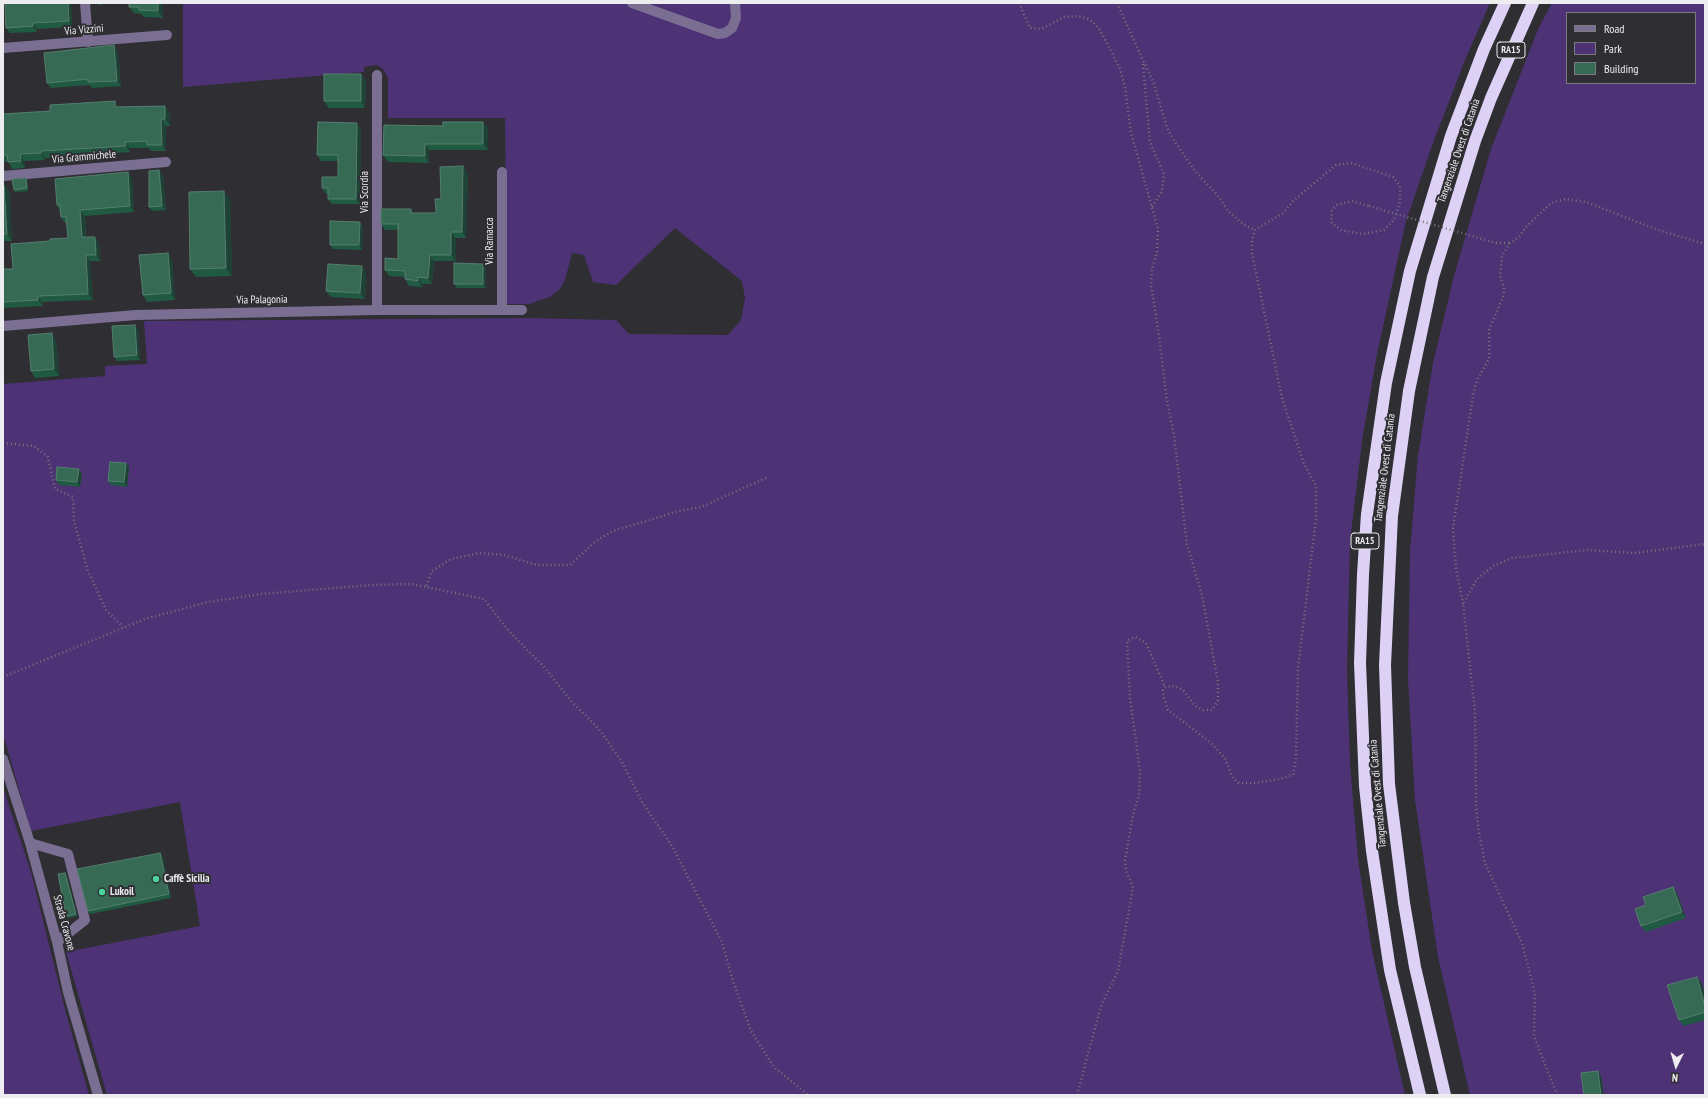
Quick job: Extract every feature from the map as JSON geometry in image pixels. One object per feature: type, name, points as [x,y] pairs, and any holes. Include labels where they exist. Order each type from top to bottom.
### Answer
[{"type":"highway","name":"Tangenziale Ovest di Catania","points":[[1420,1095],[1390,970],[1372,850],[1363,751],[1360,663],[1366,529],[1375,449],[1398,321],[1410,271],[1451,136],[1484,49],[1505,3]]},
{"type":"highway","name":"Tangenziale Ovest di Catania","points":[[1445,1095],[1415,967],[1404,903],[1389,784],[1385,665],[1392,516],[1409,391],[1433,277],[1461,183],[1491,98],[1533,3]]},
{"type":"street","points":[[85,3],[88,42]]},
{"type":"street","points":[[632,3],[718,34],[725,33],[732,28],[736,18],[735,3]]},
{"type":"street","name":"Via Vizzini","points":[[3,48],[167,35]]},
{"type":"street","name":"Via Scordia","points":[[377,75],[377,310]]},
{"type":"street","name":"Via Grammichele","points":[[3,176],[166,162]]},
{"type":"street","name":"Via Ramacca","points":[[502,172],[502,310]]},
{"type":"street","name":"Via Palagonia","points":[[3,326],[136,315],[377,310],[522,310]]},
{"type":"street","name":"Strada Cravone","points":[[3,759],[30,843],[57,942],[68,992],[98,1095]]},
{"type":"street","points":[[30,843],[68,854],[85,920],[57,942]]},
{"type":"path","points":[[1019,3],[1030,28],[1041,29],[1064,17],[1078,16],[1090,19],[1098,27],[1121,75],[1128,108],[1131,133],[1158,229],[1157,252],[1152,269],[1151,284],[1167,401],[1174,435],[1187,544],[1202,595],[1218,682],[1218,701],[1212,710],[1203,710],[1195,706],[1183,690],[1174,686],[1165,687]]},
{"type":"path","points":[[1117,3],[1154,84],[1167,128],[1175,142],[1195,171],[1219,197],[1228,212],[1244,225],[1255,230]]},
{"type":"path","points":[[1143,62],[1150,142],[1164,174],[1162,191],[1152,207]]},
{"type":"path","points":[[1077,1095],[1101,1006],[1118,971],[1133,888],[1126,870],[1126,860],[1133,815],[1138,795],[1140,772],[1130,698],[1127,640],[1134,637],[1146,643],[1165,687],[1163,690],[1164,698],[1168,710],[1210,742],[1224,758],[1233,778],[1239,783],[1255,783],[1293,775],[1296,759],[1298,668],[1316,519],[1316,486],[1304,464],[1279,384],[1252,253],[1252,240],[1255,230],[1283,213],[1294,200],[1336,165],[1351,163],[1393,177],[1400,186],[1400,202],[1394,220],[1384,230],[1362,234],[1341,230],[1331,222],[1332,210],[1337,205],[1352,201],[1369,206],[1496,243],[1510,243]]},
{"type":"path","points":[[1558,1095],[1534,1036],[1536,994],[1522,943],[1485,862],[1479,833],[1476,806],[1475,712],[1463,604],[1456,568],[1453,528],[1473,395],[1477,380],[1490,359],[1490,330],[1503,297],[1504,288],[1500,275],[1502,256],[1510,243],[1519,237],[1526,227],[1551,203],[1566,199],[1586,202],[1658,230],[1705,244]]},
{"type":"path","points":[[3,443],[34,446],[48,457],[55,489],[73,497],[74,521],[88,571],[106,610],[123,628]]},
{"type":"path","points":[[426,587],[432,571],[444,563],[451,559],[480,553],[504,555],[537,565],[570,565],[596,541],[613,531],[679,511],[701,507],[766,478]]},
{"type":"path","points":[[1463,604],[1477,579],[1493,566],[1512,558],[1588,550],[1635,553],[1705,544]]},
{"type":"path","points":[[3,676],[145,619],[208,602],[261,594],[411,584],[484,599],[507,629],[545,668],[572,702],[599,729],[622,762],[642,802],[672,846],[722,942],[733,981],[751,1032],[774,1067],[808,1095]]},
{"type":"green space","points":[[183,3],[1490,3],[1465,60],[1433,143],[1406,221],[1377,354],[1362,441],[1350,541],[1347,670],[1350,764],[1358,859],[1372,951],[1405,1095],[107,1095],[66,952],[200,926],[180,802],[31,831],[3,734],[3,384],[105,376],[105,366],[147,364],[144,321],[528,318],[616,320],[629,334],[728,335],[741,320],[745,298],[742,281],[675,228],[616,285],[593,282],[584,255],[572,253],[565,280],[560,289],[550,297],[529,304],[507,304],[505,118],[388,118],[388,77],[382,68],[376,65],[364,67],[364,72],[183,87]]},
{"type":"green space","points":[[1552,3],[1705,3],[1705,1095],[1470,1095],[1438,957],[1415,800],[1408,679],[1410,552],[1418,455],[1433,363],[1454,276],[1491,149],[1539,27]]},
{"type":"green space","points":[[3,788],[31,872],[66,1013],[89,1095],[3,1095]]},
{"type":"building","points":[[5,3],[68,3],[69,21],[33,23],[33,26],[6,28]]},
{"type":"building","points":[[129,3],[158,3],[158,11],[139,10],[139,7],[129,7]]},
{"type":"building","points":[[114,45],[117,81],[88,82],[88,79],[47,83],[44,53]]},
{"type":"building","points":[[324,74],[361,74],[361,101],[324,101]]},
{"type":"building","points":[[115,101],[115,107],[165,106],[165,119],[161,119],[162,145],[147,145],[147,141],[125,142],[126,146],[41,151],[41,153],[20,154],[21,161],[8,162],[7,155],[3,155],[3,114],[50,111],[50,105]]},
{"type":"building","points":[[318,122],[357,123],[356,199],[328,199],[328,188],[322,188],[322,177],[338,177],[338,155],[317,155]]},
{"type":"building","points":[[443,122],[483,122],[483,144],[425,144],[425,156],[383,155],[384,125],[443,126]]},
{"type":"building","points":[[463,166],[462,232],[451,232],[451,255],[430,255],[428,278],[418,277],[418,281],[405,279],[405,271],[385,270],[385,258],[398,259],[398,224],[381,224],[381,209],[411,209],[411,213],[436,213],[435,199],[441,199],[440,167]]},
{"type":"building","points":[[159,170],[162,206],[149,207],[149,171]]},
{"type":"building","points":[[128,172],[130,206],[80,210],[82,237],[95,237],[96,255],[86,255],[88,294],[38,296],[38,300],[3,302],[3,269],[13,269],[11,244],[68,238],[66,217],[61,217],[60,205],[57,205],[55,179]]},
{"type":"building","points":[[26,178],[27,188],[14,190],[12,179]]},
{"type":"building","points":[[4,185],[7,234],[3,234]]},
{"type":"building","points":[[224,191],[226,268],[190,269],[189,192]]},
{"type":"building","points":[[330,221],[360,222],[359,245],[330,245]]},
{"type":"building","points":[[168,253],[171,293],[143,295],[139,255]]},
{"type":"building","points":[[454,263],[483,264],[483,284],[454,284]]},
{"type":"building","points":[[328,264],[362,266],[360,293],[326,291]]},
{"type":"building","points":[[135,325],[137,355],[114,357],[112,326]]},
{"type":"building","points":[[52,333],[54,369],[31,371],[28,335]]},
{"type":"building","points":[[110,462],[126,463],[124,482],[108,481]]},
{"type":"building","points":[[57,467],[79,469],[77,482],[56,480]]},
{"type":"building","points":[[160,853],[169,894],[88,911],[77,869]]},
{"type":"building","points":[[65,873],[76,914],[66,916],[58,874]]},
{"type":"building","points":[[1673,887],[1682,912],[1641,926],[1635,909],[1646,905],[1643,897]]},
{"type":"building","points":[[1697,977],[1705,1006],[1705,1012],[1679,1020],[1667,985]]},
{"type":"building","points":[[1598,1071],[1601,1095],[1584,1095],[1581,1073]]},
{"type":"place","name":"Caffè Sicilia","points":[[156,879]]},
{"type":"place","name":"Lukoil","points":[[102,892]]}]
